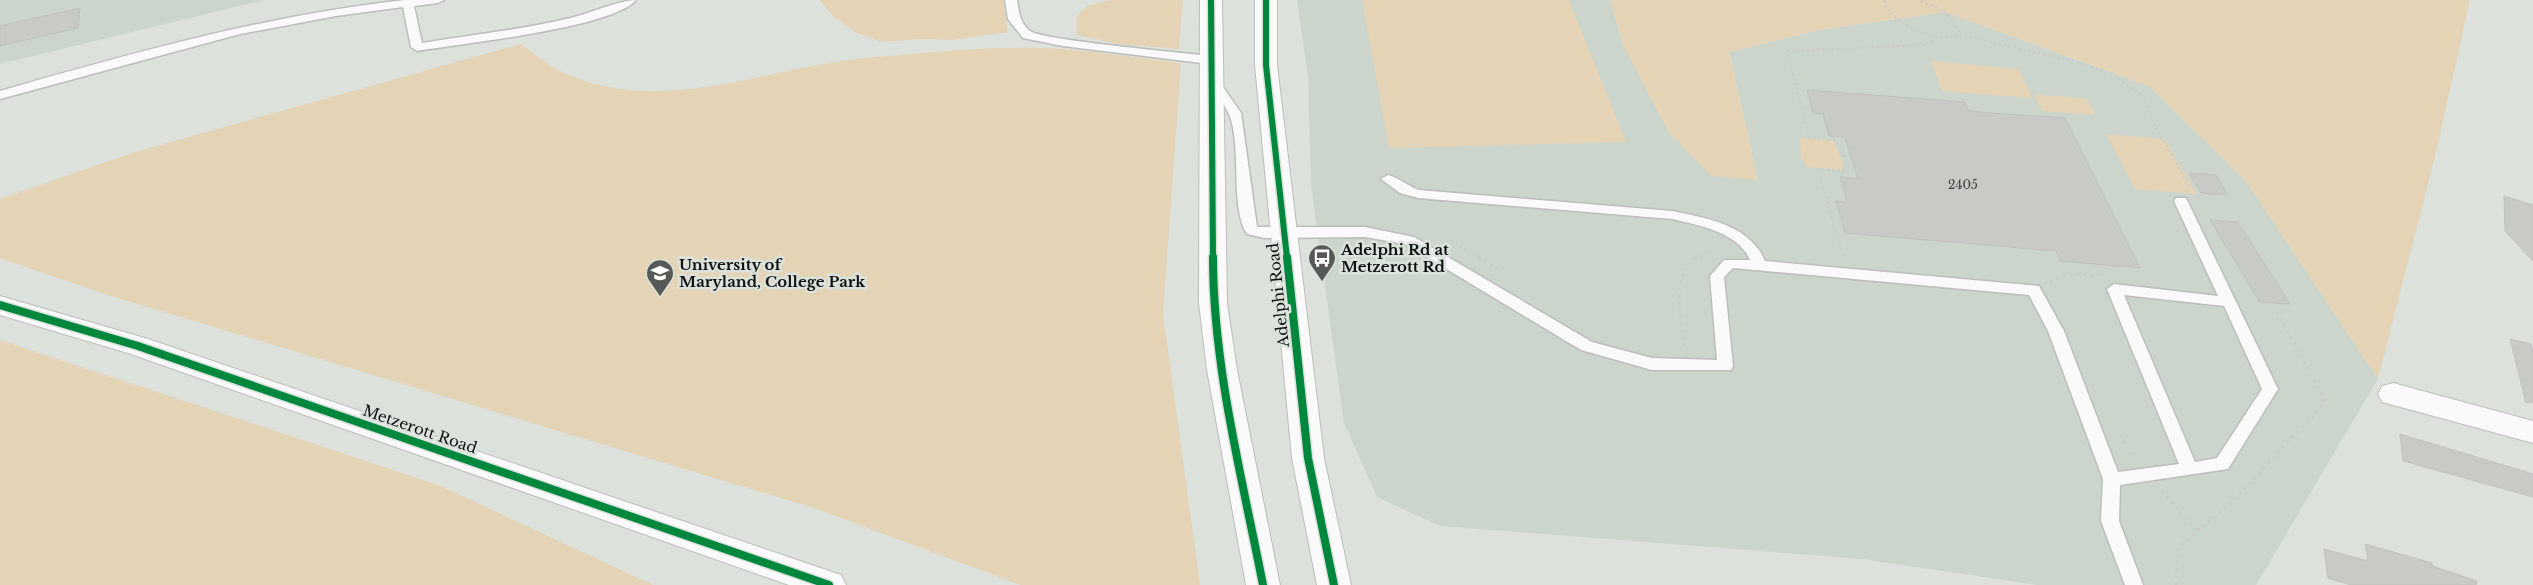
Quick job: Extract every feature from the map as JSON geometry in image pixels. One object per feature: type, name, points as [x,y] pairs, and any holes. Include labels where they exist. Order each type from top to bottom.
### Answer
[{"type":"main road","points":[[1211,0],[1213,303],[1222,370],[1263,585]]},
{"type":"main road","name":"Adelphi Road","points":[[1266,0],[1266,65],[1308,458],[1334,585]]},
{"type":"main road","name":"Metzerott Road","points":[[0,304],[138,346],[829,585]]},
{"type":"main road","points":[[2393,394],[2533,432]]},
{"type":"lane","points":[[0,95],[208,39],[321,15],[438,0]]},
{"type":"lane","points":[[408,3],[417,47],[579,20],[613,11],[630,0]]},
{"type":"lane","points":[[1011,0],[1014,19],[1027,35],[1210,69],[1235,113],[1248,222],[1252,230],[1364,232],[1409,240],[1587,346],[1652,364],[1725,366],[1717,276],[1729,263],[2034,290],[2056,331],[2112,479],[2110,521],[2134,585]]},
{"type":"lane","points":[[1388,179],[1406,190],[1418,194],[1672,216],[1706,224],[1728,233],[1751,248],[1760,265]]},
{"type":"lane","points":[[2112,479],[2147,476],[2222,464],[2270,389],[2181,200]]},
{"type":"lane","points":[[2190,470],[2114,290],[2230,302]]},
{"type":"path","points":[[1884,0],[1888,10],[1903,23],[1939,38]]},
{"type":"path","points":[[1916,0],[1941,7],[1955,18],[1961,35]]},
{"type":"path","points":[[1843,256],[1818,169],[1848,171],[1844,155],[1836,140],[1809,137],[1787,51],[1852,46],[1923,45],[1939,38],[1961,35],[2077,62],[2113,74],[2144,98],[2153,122],[2196,198],[2178,196],[2181,200]]},
{"type":"path","points":[[1686,364],[1679,286],[1681,274],[1691,261],[1706,251],[1729,247],[1751,248]]},
{"type":"path","points":[[1834,256],[1852,257]]},
{"type":"path","points":[[2041,279],[2049,282],[2054,291]]},
{"type":"path","points":[[2176,585],[2178,548],[2231,503],[2323,405],[2322,395],[2277,312]]},
{"type":"path","points":[[2118,431],[2147,476],[2187,517],[2198,532]]},
{"type":"shaded area","points":[[0,0],[264,0],[0,64]]},
{"type":"shaded area","points":[[819,0],[1003,0],[1008,32],[954,40],[921,39],[881,42],[855,32],[834,17]]},
{"type":"shaded area","points":[[1109,0],[1183,0],[1179,49],[1118,44],[1077,35],[1077,17],[1087,6]]},
{"type":"shaded area","points":[[1297,0],[1610,0],[1624,47],[1758,180],[1729,52],[1819,30],[1945,12],[2149,86],[2246,181],[2378,379],[2256,585],[2037,585],[1862,559],[1440,526],[1377,497],[1344,423],[1311,185],[1308,77]]},
{"type":"shaded area","points":[[1362,0],[1569,0],[1626,142],[1389,148]]},
{"type":"shaded area","points":[[1610,0],[2470,0],[2436,152],[2378,379],[2246,181],[2149,86],[1945,12],[1819,30],[1729,52],[1758,180],[1711,176],[1668,131],[1624,47]]},
{"type":"shaded area","name":"University of Maryland, College Park","points":[[521,44],[558,70],[596,84],[636,90],[676,90],[716,85],[837,62],[969,50],[1061,49],[1181,63],[1163,314],[1200,585],[1021,585],[814,508],[108,295],[0,258],[0,199],[135,152]]},
{"type":"shaded area","points":[[1931,61],[2019,69],[2032,98],[1942,91]]},
{"type":"shaded area","points":[[2034,94],[2087,99],[2095,115],[2042,111]]},
{"type":"shaded area","points":[[2106,134],[2165,139],[2197,194],[2135,189]]},
{"type":"shaded area","points":[[1800,138],[1833,141],[1842,160],[1843,170],[1807,167],[1801,157]]},
{"type":"shaded area","points":[[0,340],[441,486],[653,585],[0,585]]},
{"type":"building","points":[[80,8],[78,28],[0,46],[0,26]]},
{"type":"building","points":[[1807,90],[1965,102],[1968,110],[1978,112],[2065,118],[2140,268],[2060,261],[2056,251],[1845,233],[1836,201],[1847,202],[1840,177],[1858,179],[1845,137],[1829,136],[1823,114],[1813,113]]},
{"type":"building","points":[[2189,173],[2216,175],[2228,195],[2201,193]]},
{"type":"building","points":[[2504,196],[2533,205],[2533,261],[2505,231]]},
{"type":"building","points":[[2210,220],[2238,222],[2290,304],[2260,302]]},
{"type":"building","points":[[2510,339],[2531,344],[2533,352],[2533,402],[2526,403]]},
{"type":"building","points":[[2400,434],[2533,474],[2533,497],[2403,461]]},
{"type":"building","points":[[2365,544],[2432,563],[2432,566],[2477,581],[2476,585],[2351,585],[2328,578],[2324,549],[2368,561]]},
{"type":"cycle path","points":[[1211,0],[1213,303],[1222,370],[1263,585]]},
{"type":"cycle path","points":[[1266,0],[1266,65],[1308,458],[1334,585]]},
{"type":"cycle path","points":[[0,305],[138,346],[829,585]]},
{"type":"place","name":"Adelphi Rd at Metzerott Rd","points":[[1322,282]]},
{"type":"place","name":"University of Maryland, College Park","points":[[660,297]]}]
